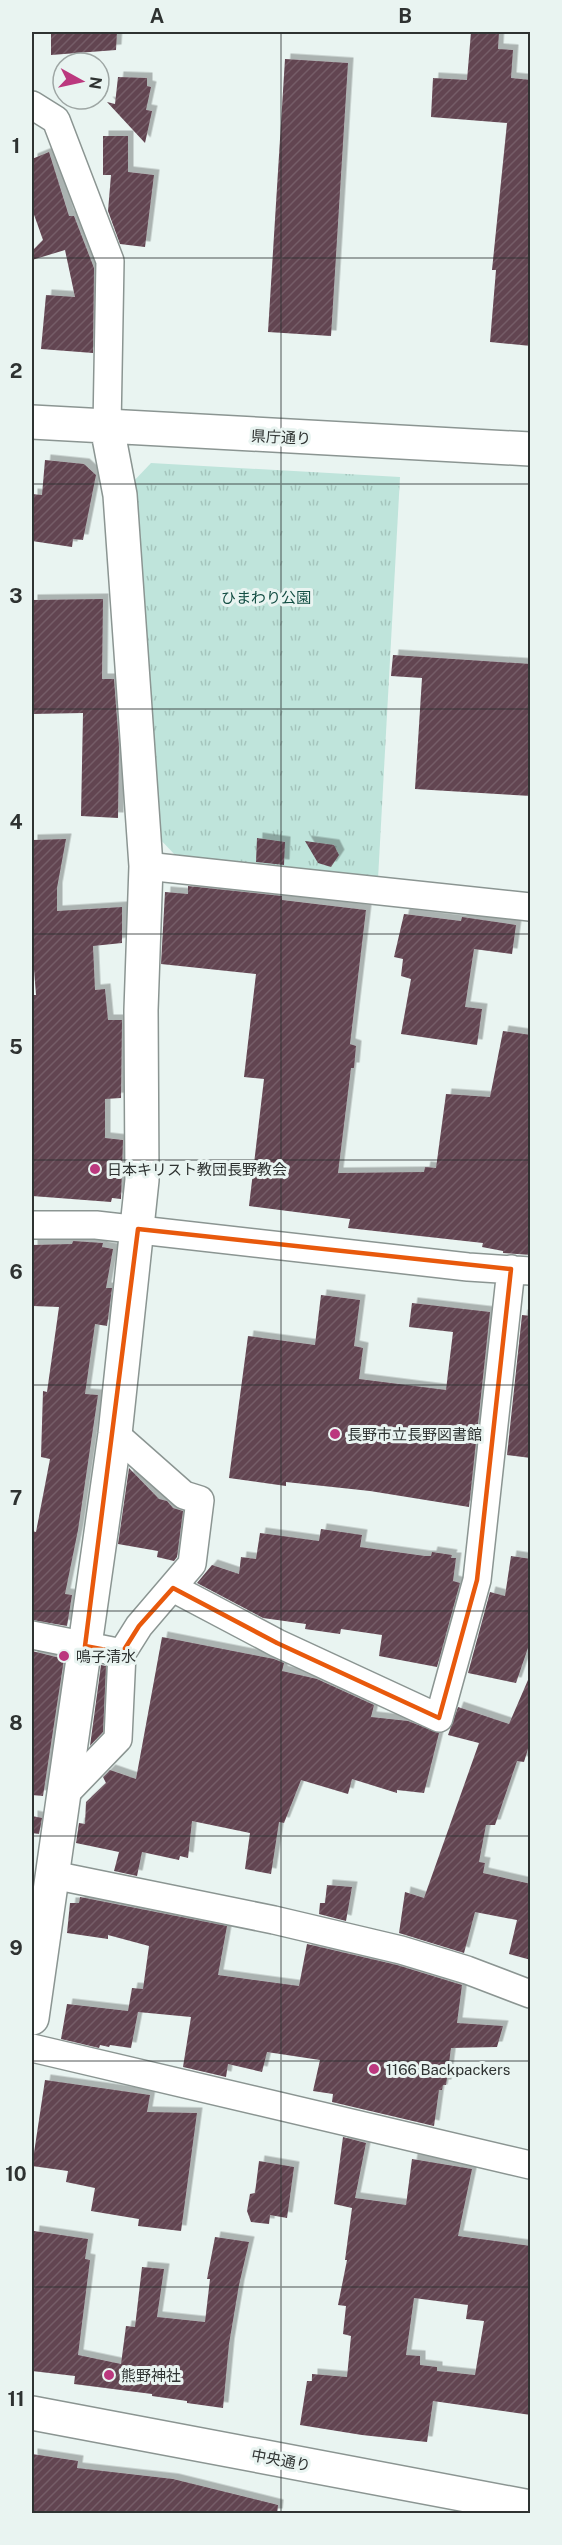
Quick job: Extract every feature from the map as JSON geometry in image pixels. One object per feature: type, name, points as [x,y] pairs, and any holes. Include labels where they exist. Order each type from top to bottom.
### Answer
[{"type":"street","points":[[32,105],[56,120],[110,261],[107,427],[120,495],[146,866],[141,1010],[142,1180],[138,1229],[115,1434],[32,2018]]},
{"type":"street","name":"県庁通り","points":[[32,422],[531,449]]},
{"type":"street","points":[[146,866],[531,907]]},
{"type":"street","points":[[32,1225],[96,1225],[468,1267],[521,1270],[477,1580],[439,1718],[277,1643],[173,1588]]},
{"type":"street","points":[[64,1795],[118,1739],[122,1653],[139,1626],[192,1564],[200,1500],[184,1495],[115,1434]]},
{"type":"street","points":[[32,1635],[122,1653]]},
{"type":"street","points":[[53,1875],[274,1920],[400,1950],[467,1970],[531,1994]]},
{"type":"street","points":[[32,2048],[531,2165]]},
{"type":"street","name":"中央通り","points":[[32,2413],[531,2507]]},
{"type":"highlighted area","points":[[138,1229],[511,1269],[477,1580],[439,1718],[277,1643],[173,1588],[139,1626],[122,1653],[85,1646]]},
{"type":"green space","name":"ひまわり公園","points":[[151,463],[400,477],[378,879],[176,856],[157,836],[131,484]]},
{"type":"building","points":[[51,32],[117,32],[116,50],[51,51]]},
{"type":"building","points":[[471,32],[499,32],[498,49],[513,50],[511,78],[531,80],[531,346],[490,342],[496,270],[492,270],[507,123],[431,117],[433,78],[467,80]]},
{"type":"building","points":[[285,59],[348,63],[331,336],[268,332]]},
{"type":"building","points":[[118,77],[147,78],[147,86],[151,87],[146,110],[152,111],[145,143],[111,106],[111,103],[115,104]]},
{"type":"building","points":[[103,136],[128,136],[128,172],[154,175],[145,247],[120,244],[108,211],[111,175],[103,175]]},
{"type":"building","points":[[49,152],[69,216],[74,216],[94,268],[93,353],[41,349],[46,295],[75,297],[65,250],[32,260],[32,251],[43,240],[32,209],[32,159]]},
{"type":"building","points":[[45,460],[84,464],[96,475],[83,540],[73,539],[72,547],[32,541],[32,494],[42,495]]},
{"type":"building","points":[[103,599],[102,679],[114,679],[119,746],[118,818],[81,816],[83,713],[32,714],[32,600]]},
{"type":"building","points":[[393,655],[531,664],[531,796],[415,789],[422,678],[391,676]]},
{"type":"building","points":[[257,838],[285,842],[284,865],[256,862]]},
{"type":"building","points":[[66,839],[57,888],[57,911],[122,907],[122,943],[93,946],[95,990],[105,989],[108,1020],[122,1020],[121,1098],[105,1099],[105,1138],[123,1140],[121,1199],[112,1198],[111,1202],[32,1196],[32,995],[36,995],[32,944],[32,840]]},
{"type":"building","points":[[305,841],[334,845],[339,855],[331,867],[318,863]]},
{"type":"building","points":[[188,886],[282,896],[282,900],[366,910],[350,1044],[356,1046],[354,1068],[351,1068],[338,1173],[424,1172],[425,1167],[436,1168],[446,1094],[490,1097],[503,1031],[531,1035],[531,1255],[503,1253],[503,1251],[482,1247],[483,1243],[348,1228],[350,1219],[249,1206],[264,1079],[244,1077],[256,974],[161,964],[165,892],[188,894]]},
{"type":"building","points":[[404,914],[461,921],[462,917],[516,925],[512,954],[474,949],[465,1007],[482,1009],[477,1045],[401,1034],[411,979],[401,976],[403,959],[394,957]]},
{"type":"building","points":[[73,1241],[103,1243],[102,1247],[113,1249],[106,1288],[112,1288],[107,1326],[95,1324],[85,1394],[98,1395],[78,1530],[65,1594],[72,1595],[67,1626],[32,1620],[32,1531],[36,1532],[50,1459],[41,1457],[43,1391],[47,1392],[59,1307],[33,1306],[32,1245],[72,1244]]},
{"type":"building","name":"長野市立長野図書館","points":[[321,1295],[360,1300],[354,1346],[363,1348],[359,1379],[446,1390],[453,1332],[409,1327],[412,1303],[490,1312],[469,1507],[370,1491],[286,1482],[286,1486],[229,1478],[248,1336],[315,1345]]},
{"type":"building","points":[[522,1315],[531,1316],[531,1458],[507,1455]]},
{"type":"building","points":[[129,1468],[159,1499],[183,1511],[177,1557],[174,1561],[157,1557],[158,1551],[118,1544]]},
{"type":"building","points":[[321,1529],[362,1535],[360,1547],[425,1556],[431,1556],[432,1552],[452,1555],[451,1558],[456,1558],[453,1581],[460,1583],[437,1667],[379,1656],[382,1635],[341,1629],[340,1634],[305,1629],[306,1624],[263,1618],[197,1583],[212,1565],[239,1574],[241,1557],[256,1559],[260,1533],[319,1541]]},
{"type":"building","points":[[511,1556],[531,1559],[531,1639],[516,1683],[468,1673],[490,1592],[505,1596]]},
{"type":"building","points":[[162,1637],[274,1659],[284,1663],[282,1671],[317,1679],[374,1705],[371,1717],[408,1721],[439,1733],[424,1793],[397,1790],[397,1793],[352,1779],[348,1794],[301,1780],[284,1823],[279,1822],[271,1874],[245,1869],[250,1833],[192,1821],[188,1858],[180,1856],[179,1860],[142,1852],[137,1876],[114,1871],[119,1852],[76,1843],[79,1823],[85,1824],[86,1802],[106,1783],[103,1777],[110,1770],[136,1779]]},
{"type":"building","points":[[32,1651],[64,1659],[43,1796],[32,1795]]},
{"type":"building","points":[[101,1665],[106,1666],[103,1732],[90,1746]]},
{"type":"building","points":[[531,1673],[531,1739],[524,1762],[517,1761],[495,1825],[486,1825],[479,1862],[485,1863],[483,1873],[531,1884],[531,1960],[509,1954],[517,1920],[475,1912],[464,1953],[399,1933],[405,1892],[424,1898],[479,1743],[448,1735],[458,1707],[509,1724]]},
{"type":"building","points":[[32,1816],[42,1818],[39,1834],[32,1833]]},
{"type":"building","points":[[327,1885],[352,1887],[346,1921],[319,1914],[320,1903],[325,1903]]},
{"type":"building","points":[[80,1897],[227,1926],[218,1975],[299,1986],[307,1944],[397,1965],[462,1985],[457,2023],[503,2026],[497,2047],[451,2048],[446,2085],[439,2090],[434,2126],[332,2102],[333,2094],[313,2091],[320,2060],[267,2052],[262,2072],[228,2064],[226,2077],[183,2067],[191,2017],[138,2012],[131,2048],[100,2045],[99,2048],[61,2039],[67,2004],[128,2011],[132,1988],[143,1989],[149,1946],[108,1935],[108,1939],[67,1933],[70,1903],[79,1903]]},
{"type":"building","points":[[45,2080],[150,2095],[147,2112],[197,2113],[181,2231],[138,2226],[139,2219],[91,2211],[95,2188],[66,2182],[68,2171],[32,2166]]},
{"type":"building","points":[[343,2137],[366,2143],[355,2198],[406,2205],[412,2159],[472,2169],[458,2236],[531,2246],[531,2415],[433,2401],[427,2442],[300,2425],[307,2381],[312,2381],[312,2374],[347,2377],[351,2336],[343,2334],[346,2306],[338,2305],[347,2260],[345,2260],[352,2208],[334,2204]],"holes":[[[414,2298],[468,2305],[466,2319],[484,2321],[475,2375],[437,2371],[437,2367],[420,2365],[420,2356],[406,2355]]]},
{"type":"building","points":[[259,2161],[294,2167],[287,2218],[270,2215],[269,2224],[251,2222],[247,2211],[250,2194],[255,2193]]},
{"type":"building","points":[[34,2231],[88,2239],[85,2259],[90,2260],[78,2355],[121,2364],[126,2326],[135,2327],[142,2267],[164,2269],[157,2317],[205,2322],[210,2279],[207,2279],[215,2237],[249,2242],[229,2344],[223,2408],[187,2403],[187,2401],[152,2396],[152,2394],[74,2384],[75,2376],[32,2371]]},
{"type":"building","points":[[32,2454],[78,2461],[77,2468],[173,2479],[278,2505],[277,2514],[32,2514]]},
{"type":"place","name":"日本キリスト教団長野教会","points":[[95,1169]]},
{"type":"place","name":"長野市立長野図書館","points":[[335,1434]]},
{"type":"place","name":"鳴子清水","points":[[64,1656]]},
{"type":"place","name":"1166 Backpackers","points":[[374,2069]]},
{"type":"place","name":"熊野神社","points":[[109,2375]]}]
